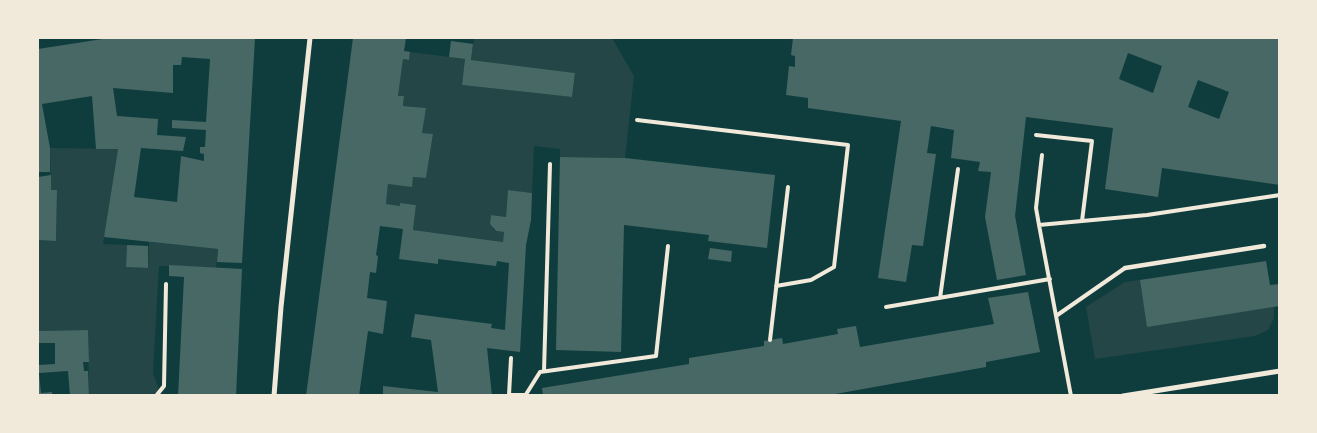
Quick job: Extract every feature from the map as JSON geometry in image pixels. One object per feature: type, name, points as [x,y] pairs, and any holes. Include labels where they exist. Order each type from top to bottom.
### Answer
[{"type":"street","points":[[274,396],[281,307],[310,38]]},
{"type":"street","points":[[1125,268],[1264,246]]},
{"type":"street","points":[[1123,396],[1280,371]]},
{"type":"lane","points":[[637,120],[848,145],[834,267],[810,280],[776,286]]},
{"type":"lane","points":[[1036,135],[1092,141],[1082,221]]},
{"type":"lane","points":[[1042,155],[1036,208],[1071,396]]},
{"type":"lane","points":[[544,371],[550,164]]},
{"type":"lane","points":[[940,298],[958,169]]},
{"type":"lane","points":[[770,340],[788,187]]},
{"type":"lane","points":[[1039,225],[1148,214],[1280,195]]},
{"type":"lane","points":[[512,358],[509,395],[525,395],[540,372],[656,356],[668,246]]},
{"type":"lane","points":[[1056,316],[1125,268]]},
{"type":"lane","points":[[886,307],[1050,279]]},
{"type":"lane","points":[[156,396],[164,386],[166,284]]},
{"type":"shaded area","points":[[474,38],[612,38],[634,76],[625,158],[560,157],[560,149],[534,146],[532,193],[508,190],[506,217],[491,215],[490,224],[495,231],[504,232],[503,242],[413,230],[416,205],[401,203],[400,206],[386,204],[388,184],[412,186],[413,177],[426,178],[433,134],[422,133],[425,108],[403,106],[404,97],[398,96],[403,59],[409,60],[410,52],[465,59],[462,85],[572,97],[575,73],[471,60]]},
{"type":"shaded area","points":[[50,148],[118,149],[103,244],[127,245],[126,267],[148,268],[149,242],[218,249],[216,268],[159,266],[153,373],[161,395],[89,395],[88,330],[38,331],[38,240],[56,241],[57,190],[51,190]]},
{"type":"shaded area","points":[[1140,280],[1148,326],[1274,307],[1274,318],[1268,330],[1255,336],[1095,359],[1086,307],[1125,282]]},
{"type":"building","points":[[109,38],[255,38],[242,263],[217,262],[218,249],[104,237],[118,149],[96,149],[92,96],[42,104],[50,148],[50,172],[38,172],[38,49]],"holes":[[[182,57],[210,59],[206,122],[172,120],[172,128],[206,130],[205,147],[200,147],[200,153],[204,154],[204,161],[181,156],[177,202],[134,197],[141,148],[183,151],[186,137],[157,135],[158,119],[117,116],[113,88],[173,93],[173,65],[181,65]]]},
{"type":"building","points":[[353,38],[406,38],[404,51],[410,52],[409,60],[403,59],[398,96],[404,96],[403,106],[426,108],[422,133],[433,134],[426,178],[413,177],[412,187],[388,184],[386,204],[400,206],[400,203],[416,205],[413,230],[503,242],[504,232],[496,231],[490,224],[491,215],[506,217],[508,190],[532,193],[531,220],[526,245],[520,352],[487,348],[492,396],[383,396],[383,386],[438,392],[431,340],[411,337],[415,314],[492,324],[491,328],[505,330],[509,263],[497,261],[496,266],[438,259],[438,264],[399,259],[403,229],[380,226],[376,255],[378,256],[376,273],[370,272],[367,298],[387,301],[383,334],[368,331],[359,396],[306,396]]},
{"type":"building","points":[[793,38],[1280,38],[1280,185],[1162,168],[1158,197],[1105,189],[1113,128],[1026,117],[1015,216],[1026,275],[997,280],[985,217],[991,172],[978,171],[980,162],[951,158],[954,130],[931,126],[927,153],[936,154],[923,246],[912,245],[906,282],[878,278],[901,121],[808,108],[808,98],[786,95],[789,66],[795,67],[795,56],[791,55]],"holes":[[[1128,53],[1162,66],[1153,93],[1119,79]],[[1198,80],[1229,92],[1219,119],[1188,107]]]},
{"type":"building","points":[[451,41],[473,44],[471,60],[575,73],[572,97],[462,85],[465,59],[449,57]]},
{"type":"building","points":[[560,157],[625,158],[775,175],[767,248],[708,241],[709,235],[624,225],[621,352],[556,350]]},
{"type":"building","points":[[51,175],[51,190],[57,190],[56,241],[38,240],[38,177]]},
{"type":"building","points":[[127,245],[148,246],[148,268],[126,267]]},
{"type":"building","points":[[710,248],[732,251],[731,262],[708,259]]},
{"type":"building","points":[[1266,261],[1270,285],[1280,284],[1280,306],[1147,327],[1140,280]]},
{"type":"building","points":[[169,265],[242,269],[236,396],[178,396],[184,277],[169,276]]},
{"type":"building","points":[[1028,292],[1040,352],[986,362],[986,367],[824,396],[543,396],[542,388],[689,364],[689,358],[764,346],[764,341],[782,338],[783,344],[838,334],[837,329],[856,326],[860,347],[994,324],[988,298]]},
{"type":"building","points":[[88,330],[89,362],[83,362],[84,371],[88,371],[89,396],[70,396],[68,371],[39,373],[41,393],[52,392],[52,396],[38,396],[38,365],[55,364],[55,343],[38,343],[38,331]]}]
